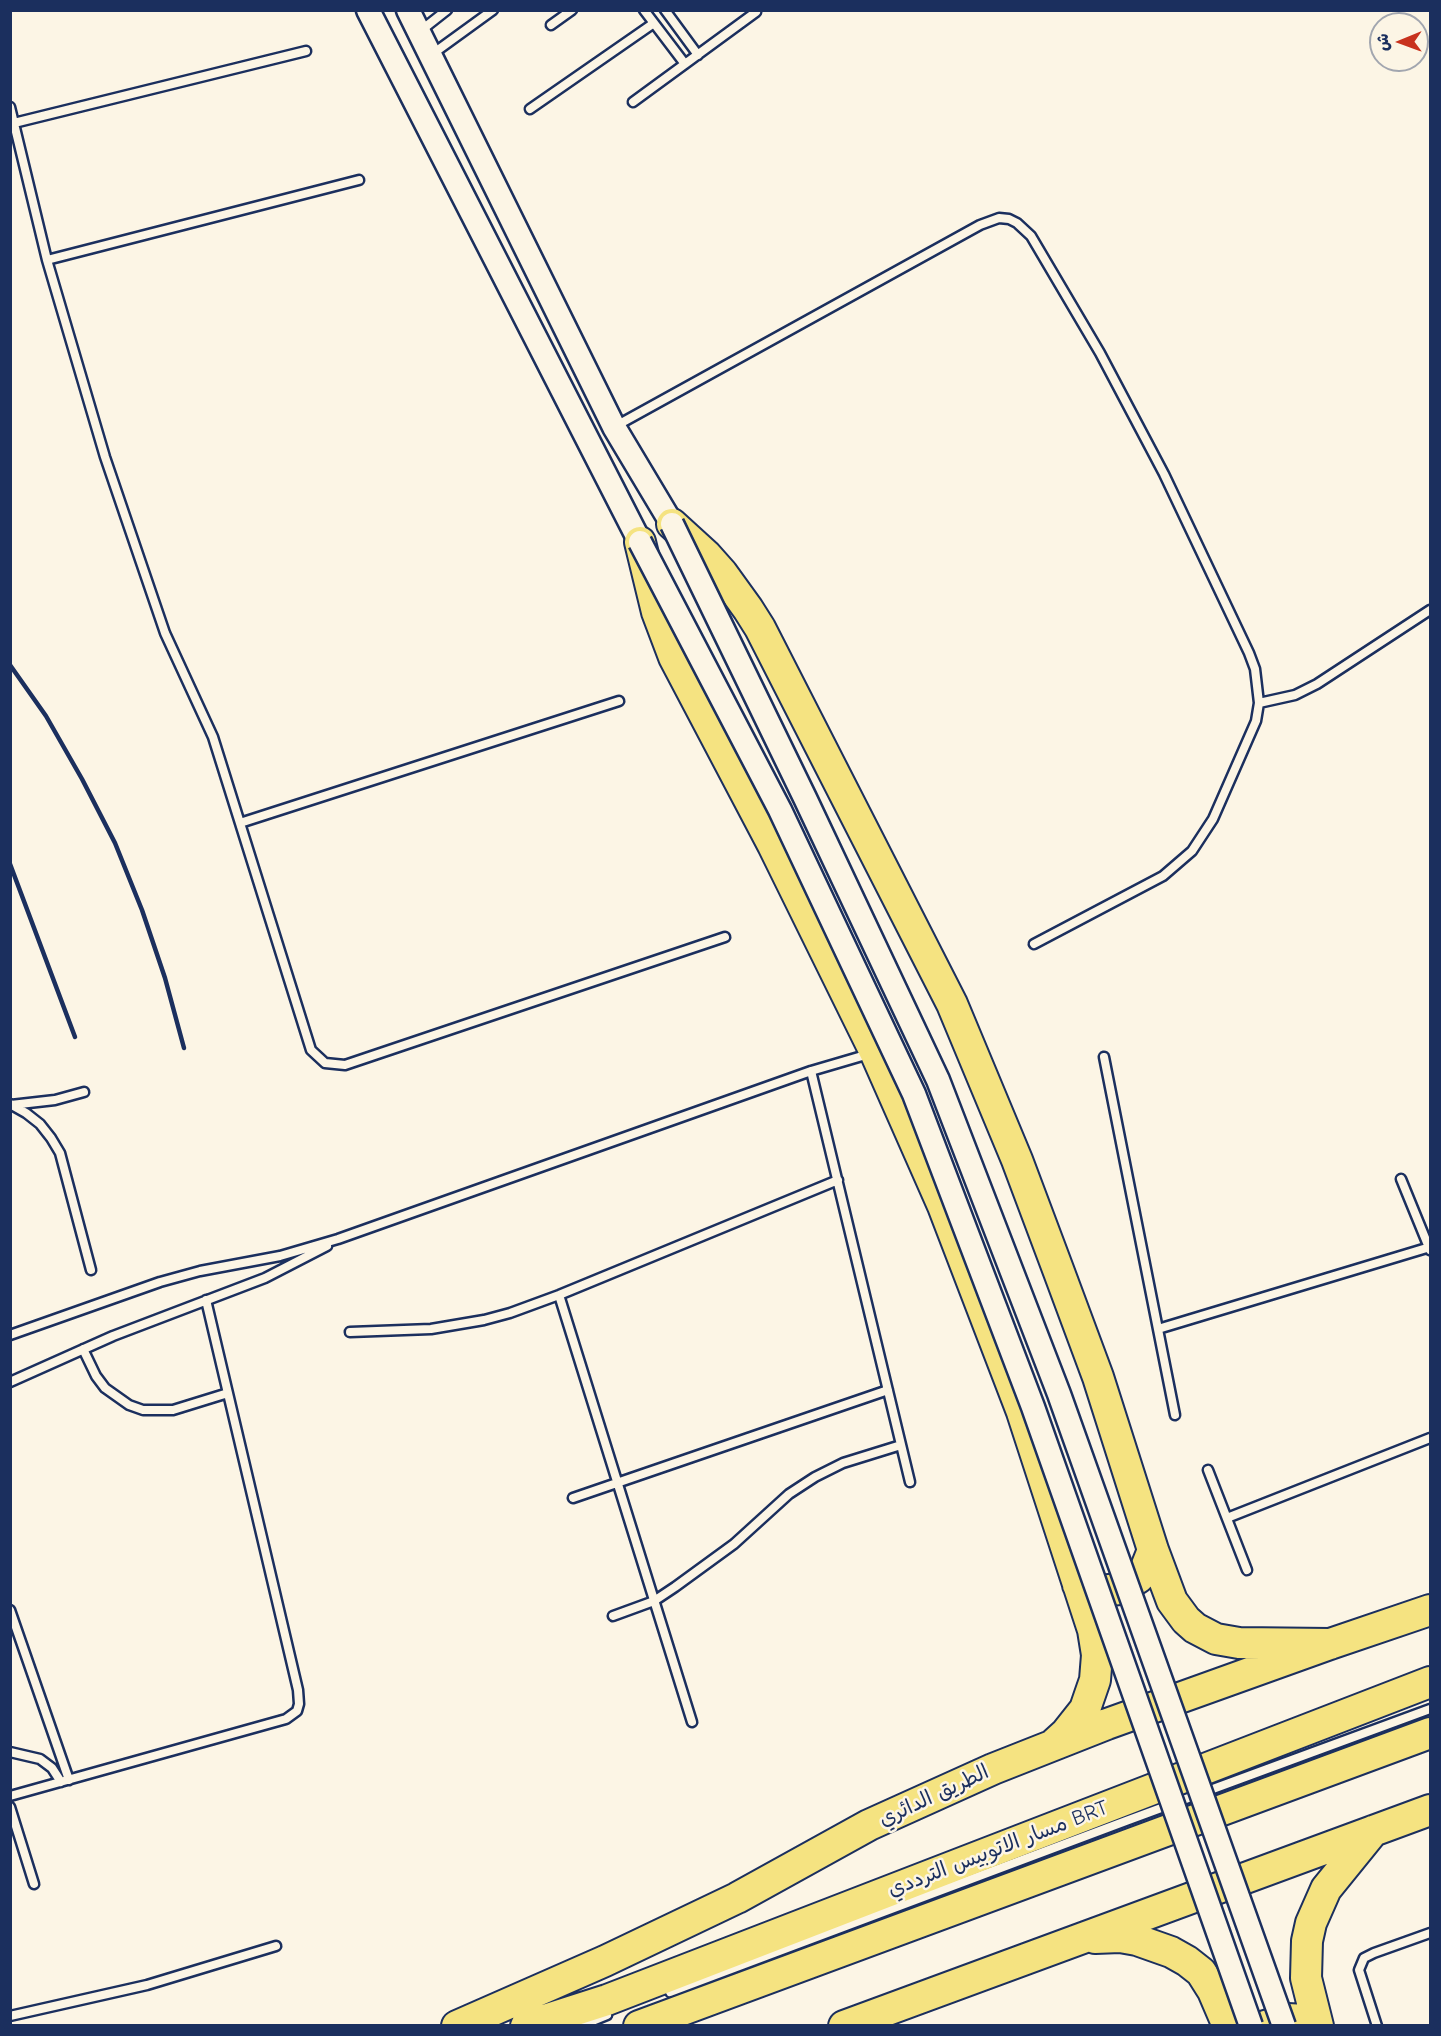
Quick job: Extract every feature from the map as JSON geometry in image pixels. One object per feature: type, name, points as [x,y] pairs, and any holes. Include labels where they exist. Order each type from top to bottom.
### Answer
[{"type":"highway","points":[[672,524],[722,573],[760,628],[951,1004],[1017,1160],[1067,1293],[1098,1377],[1153,1550],[1172,1601],[1195,1628],[1216,1639],[1239,1643],[1330,1644]]},
{"type":"highway","points":[[640,542],[655,604],[674,657],[773,845],[875,1052],[943,1206],[1014,1390],[1096,1642],[1095,1680],[1091,1695],[1076,1722],[1055,1743]]},
{"type":"highway","points":[[1078,1585],[1099,1591],[1120,1589],[1138,1578],[1145,1570],[1153,1550]]},
{"type":"highway","name":"الطريق الدائري","points":[[457,2025],[605,1961],[737,1898],[869,1826],[936,1794],[1055,1743],[1330,1644],[1431,1611]]},
{"type":"highway","points":[[526,2025],[607,2000],[1431,1682]]},
{"type":"highway","points":[[626,2019],[1431,1733]]},
{"type":"highway","points":[[844,2025],[1431,1810]]},
{"type":"highway","points":[[1317,2025],[1306,1978],[1306,1950],[1311,1923],[1326,1889],[1373,1831]]},
{"type":"highway","points":[[1074,1940],[1120,1937],[1137,1940],[1171,1952],[1201,1972],[1213,1991],[1228,2025]]},
{"type":"highway","points":[[1266,2025],[1288,2019],[1304,2020],[1317,2025]]},
{"type":"main road","points":[[368,10],[780,810],[914,1094],[1033,1407],[1251,2025]]},
{"type":"main road","points":[[408,10],[614,427],[672,524],[938,1080],[1059,1394],[1284,2025]]},
{"type":"lane","points":[[418,32],[447,10]]},
{"type":"lane","points":[[431,55],[493,10]]},
{"type":"lane","points":[[551,25],[572,10]]},
{"type":"lane","points":[[644,10],[685,64]]},
{"type":"lane","points":[[666,11],[698,55]]},
{"type":"lane","points":[[633,102],[756,12]]},
{"type":"lane","points":[[530,109],[654,23]]},
{"type":"lane","points":[[14,123],[306,51]]},
{"type":"lane","points":[[10,107],[47,260],[84,392],[171,648],[206,716],[307,1042],[317,1058],[335,1066],[354,1062],[725,937]]},
{"type":"lane","points":[[47,260],[359,180]]},
{"type":"lane","points":[[614,427],[980,225],[999,218],[1017,223],[1031,236],[1094,344],[1164,474],[1249,653],[1257,677],[1259,703],[1252,729],[1213,819],[1188,856],[1174,869],[1153,882],[1034,944]]},
{"type":"lane","points":[[1259,703],[1295,695],[1317,684],[1431,610]]},
{"type":"lane","points":[[240,823],[619,701]]},
{"type":"lane","points":[[10,1335],[160,1282],[200,1271],[280,1256],[338,1239],[811,1071],[875,1052]]},
{"type":"lane","points":[[1104,1057],[1175,1415]]},
{"type":"lane","points":[[811,1071],[910,1482]]},
{"type":"lane","points":[[11,1105],[41,1102],[84,1092]]},
{"type":"lane","points":[[11,1105],[40,1124],[60,1153],[92,1269]]},
{"type":"lane","points":[[1158,1329],[1430,1248],[1401,1179]]},
{"type":"lane","points":[[350,1332],[404,1331],[457,1325],[510,1313],[838,1180]]},
{"type":"lane","points":[[10,1382],[83,1349],[284,1269],[338,1239]]},
{"type":"lane","points":[[559,1295],[692,1722]]},
{"type":"lane","points":[[10,1796],[286,1719],[297,1711],[300,1696],[206,1300]]},
{"type":"lane","points":[[83,1349],[96,1376],[105,1388],[123,1401],[143,1410],[173,1410],[228,1393]]},
{"type":"lane","points":[[573,1498],[888,1390]]},
{"type":"lane","points":[[1227,1518],[1431,1438]]},
{"type":"lane","points":[[613,1616],[654,1601],[695,1574],[734,1544],[802,1485],[843,1463],[901,1445]]},
{"type":"lane","points":[[1208,1470],[1247,1570]]},
{"type":"lane","points":[[10,1610],[65,1781]]},
{"type":"lane","name":"مسار الاتوبيس الترددي BRT","points":[[658,1996],[1431,1709]]},
{"type":"lane","points":[[10,1752],[40,1759],[65,1781]]},
{"type":"lane","points":[[10,1807],[34,1884]]},
{"type":"lane","points":[[1377,2025],[1359,1970],[1364,1958],[1431,1933]]},
{"type":"lane","points":[[10,2016],[147,1985],[276,1946]]},
{"type":"lane","points":[[580,2025],[626,2019]]},
{"type":"railway","points":[[10,665],[46,716],[115,843],[142,910],[165,978],[184,1048]]},
{"type":"railway","points":[[10,864],[75,1037]]}]
